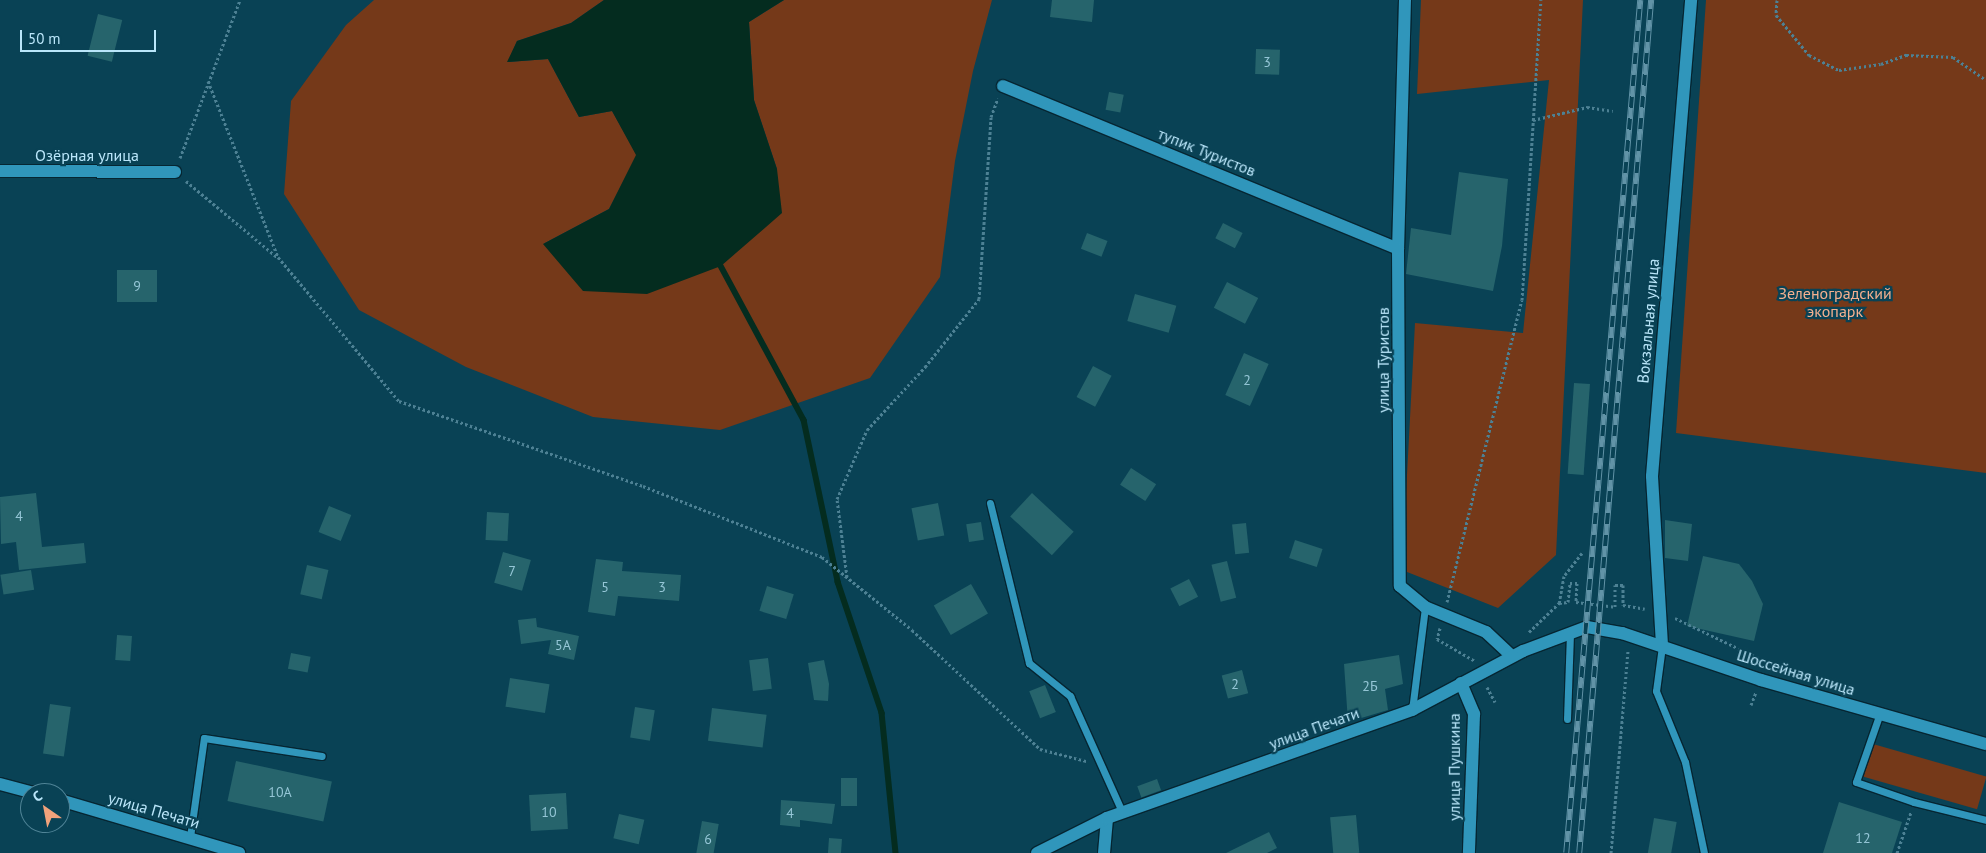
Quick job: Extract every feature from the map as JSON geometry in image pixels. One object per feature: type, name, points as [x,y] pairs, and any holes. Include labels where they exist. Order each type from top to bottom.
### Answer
[{"type":"street","name":"улица Туристов","points":[[1405,0],[1398,249],[1400,586],[1425,607],[1486,632],[1512,656]]},
{"type":"street","name":"Вокзальная улица","points":[[1662,645],[1652,476],[1691,0]]},
{"type":"street","name":"тупик Туристов","points":[[1003,86],[1398,249]]},
{"type":"street","name":"Озёрная улица","points":[[0,171],[175,172]]},
{"type":"street","name":"улица Печати","points":[[1037,853],[1107,818],[1123,814],[1412,710],[1512,656],[1570,632],[1587,627],[1598,628]]},
{"type":"street","name":"Шоссейная улица","points":[[1598,628],[1662,645],[1761,680],[1986,744]]},
{"type":"street","name":"улица Пушкина","points":[[1461,683],[1474,714],[1469,853]]},
{"type":"street","points":[[0,784],[20,789]]},
{"type":"street","name":"улица Печати","points":[[70,803],[239,853]]},
{"type":"street","points":[[1104,853],[1107,818]]},
{"type":"lane","points":[[990,503],[1030,663],[1070,696],[1123,814]]},
{"type":"lane","points":[[1412,710],[1425,607]]},
{"type":"lane","points":[[1567,719],[1570,632]]},
{"type":"lane","points":[[1662,645],[1656,691],[1685,762],[1704,853]]},
{"type":"lane","points":[[1880,713],[1856,782],[1914,802],[1986,820]]},
{"type":"lane","points":[[190,837],[204,738],[322,756]]},
{"type":"path","points":[[240,0],[175,172],[278,257],[399,400],[642,486],[822,557],[912,630],[1040,749],[1101,764]]},
{"type":"path","points":[[1495,702],[1480,674],[1475,659],[1437,639],[1522,300],[1541,0]]},
{"type":"path","points":[[1777,0],[1776,15],[1809,55],[1839,70],[1881,64],[1906,55],[1953,57],[1986,80]]},
{"type":"path","points":[[208,81],[278,257]]},
{"type":"path","points":[[848,578],[837,499],[867,430],[925,367],[979,299],[991,117],[1003,86]]},
{"type":"path","points":[[1533,120],[1587,107],[1613,111]]},
{"type":"path","points":[[1582,554],[1564,576],[1559,603],[1568,602],[1570,583],[1577,583],[1576,602],[1615,607],[1615,585],[1623,586],[1623,605],[1660,610],[1767,662],[1751,706]]},
{"type":"path","points":[[1611,853],[1628,644]]},
{"type":"path","points":[[1897,853],[1914,802]]},
{"type":"green space","points":[[374,0],[604,0],[571,23],[517,41],[508,62],[548,59],[579,117],[612,111],[637,155],[609,209],[543,244],[777,169],[754,100],[749,22],[784,0],[992,0],[973,71],[955,161],[940,277],[870,378],[720,430],[593,417],[466,367],[359,310],[284,194],[291,101],[346,25]]},
{"type":"green space","points":[[1421,0],[1583,0],[1556,555],[1498,608],[1402,570],[1415,323],[1523,333],[1549,80],[1417,94]]},
{"type":"green space","name":"Зеленоградский экопарк","points":[[1706,0],[1986,0],[1986,473],[1676,433]]},
{"type":"green space","points":[[1873,744],[1986,776],[1977,809],[1864,777]]},
{"type":"shaded area","points":[[604,0],[784,0],[749,22],[754,100],[777,169],[782,213],[721,266],[647,294],[583,291],[543,244],[609,209],[636,155],[612,111],[579,117],[548,59],[507,62],[517,41],[571,23]]},
{"type":"building","points":[[1052,0],[1094,0],[1092,22],[1050,17]]},
{"type":"building","points":[[98,14],[122,20],[112,62],[88,56]]},
{"type":"building","points":[[1256,49],[1280,50],[1279,75],[1255,74]]},
{"type":"building","points":[[1109,92],[1124,95],[1120,113],[1106,110]]},
{"type":"building","points":[[1459,172],[1508,179],[1502,246],[1493,291],[1406,274],[1411,228],[1451,235]]},
{"type":"building","points":[[1223,223],[1243,233],[1235,248],[1215,238]]},
{"type":"building","points":[[1087,233],[1108,241],[1101,257],[1081,249]]},
{"type":"building","points":[[117,270],[157,270],[157,302],[117,302]]},
{"type":"building","points":[[1227,282],[1258,298],[1245,324],[1214,308]]},
{"type":"building","points":[[1135,294],[1176,306],[1169,333],[1127,321]]},
{"type":"building","points":[[1244,353],[1269,364],[1250,406],[1225,395]]},
{"type":"building","points":[[1093,366],[1112,376],[1095,407],[1077,397]]},
{"type":"building","points":[[1574,383],[1590,384],[1584,475],[1568,474]]},
{"type":"building","points":[[1131,468],[1156,484],[1145,501],[1120,485]]},
{"type":"building","points":[[36,493],[42,547],[84,543],[86,563],[19,570],[16,542],[1,544],[0,497]]},
{"type":"building","points":[[1032,493],[1074,532],[1052,555],[1010,516]]},
{"type":"building","points":[[938,503],[944,535],[918,541],[911,508]]},
{"type":"building","points":[[329,506],[351,515],[341,541],[319,532]]},
{"type":"building","points":[[487,512],[509,513],[508,541],[486,540]]},
{"type":"building","points":[[1665,520],[1692,524],[1688,561],[1665,558]]},
{"type":"building","points":[[981,522],[984,540],[969,542],[966,524]]},
{"type":"building","points":[[1246,523],[1249,553],[1235,554],[1232,524]]},
{"type":"building","points":[[1295,540],[1323,549],[1317,567],[1289,558]]},
{"type":"building","points":[[503,552],[531,560],[522,591],[494,583]]},
{"type":"building","points":[[1703,556],[1739,564],[1752,581],[1763,604],[1754,641],[1687,626]]},
{"type":"building","points":[[596,559],[623,562],[622,571],[681,575],[679,601],[618,596],[615,616],[588,612]]},
{"type":"building","points":[[1227,561],[1236,598],[1221,602],[1211,565]]},
{"type":"building","points":[[307,565],[328,570],[322,599],[300,594]]},
{"type":"building","points":[[31,570],[34,590],[4,595],[0,575]]},
{"type":"building","points":[[1189,579],[1198,597],[1179,606],[1170,589]]},
{"type":"building","points":[[971,584],[988,613],[951,635],[934,606]]},
{"type":"building","points":[[767,586],[794,594],[786,619],[759,611]]},
{"type":"building","points":[[536,618],[537,627],[579,636],[574,660],[548,654],[551,640],[521,644],[518,620]]},
{"type":"building","points":[[117,635],[132,636],[130,661],[115,660]]},
{"type":"building","points":[[291,653],[311,657],[308,673],[288,669]]},
{"type":"building","points":[[1399,655],[1403,684],[1385,689],[1388,710],[1348,722],[1344,664]]},
{"type":"building","points":[[768,658],[772,689],[753,691],[749,660]]},
{"type":"building","points":[[824,660],[829,684],[828,701],[814,700],[808,663]]},
{"type":"building","points":[[1242,670],[1248,693],[1228,699],[1222,675]]},
{"type":"building","points":[[510,678],[550,684],[545,713],[505,707]]},
{"type":"building","points":[[1045,685],[1056,712],[1040,718],[1029,691]]},
{"type":"building","points":[[50,704],[71,707],[64,756],[43,754]]},
{"type":"building","points":[[635,707],[655,710],[650,741],[630,738]]},
{"type":"building","points":[[712,708],[767,715],[763,747],[708,741]]},
{"type":"building","points":[[236,761],[332,781],[323,821],[227,801]]},
{"type":"building","points":[[841,778],[857,778],[857,806],[841,806]]},
{"type":"building","points":[[1157,779],[1161,790],[1141,797],[1137,786]]},
{"type":"building","points":[[566,793],[568,829],[531,831],[529,795]]},
{"type":"building","points":[[781,800],[835,804],[832,824],[800,820],[800,827],[780,825]]},
{"type":"building","points":[[1839,802],[1902,822],[1892,853],[1823,853]]},
{"type":"building","points":[[619,814],[644,820],[639,844],[613,838]]},
{"type":"building","points":[[1356,815],[1359,853],[1333,853],[1330,817]]},
{"type":"building","points":[[1654,818],[1677,822],[1671,853],[1648,853]]},
{"type":"building","points":[[702,821],[719,824],[714,853],[696,853]]},
{"type":"building","points":[[1269,832],[1277,848],[1267,853],[1226,853]]},
{"type":"building","points":[[829,838],[842,839],[841,853],[828,853]]},
{"type":"waterway","points":[[721,266],[804,420],[838,582],[882,713],[896,853]]},
{"type":"railway","points":[[1566,853],[1640,0]]},
{"type":"railway","points":[[1579,853],[1651,0]]}]
